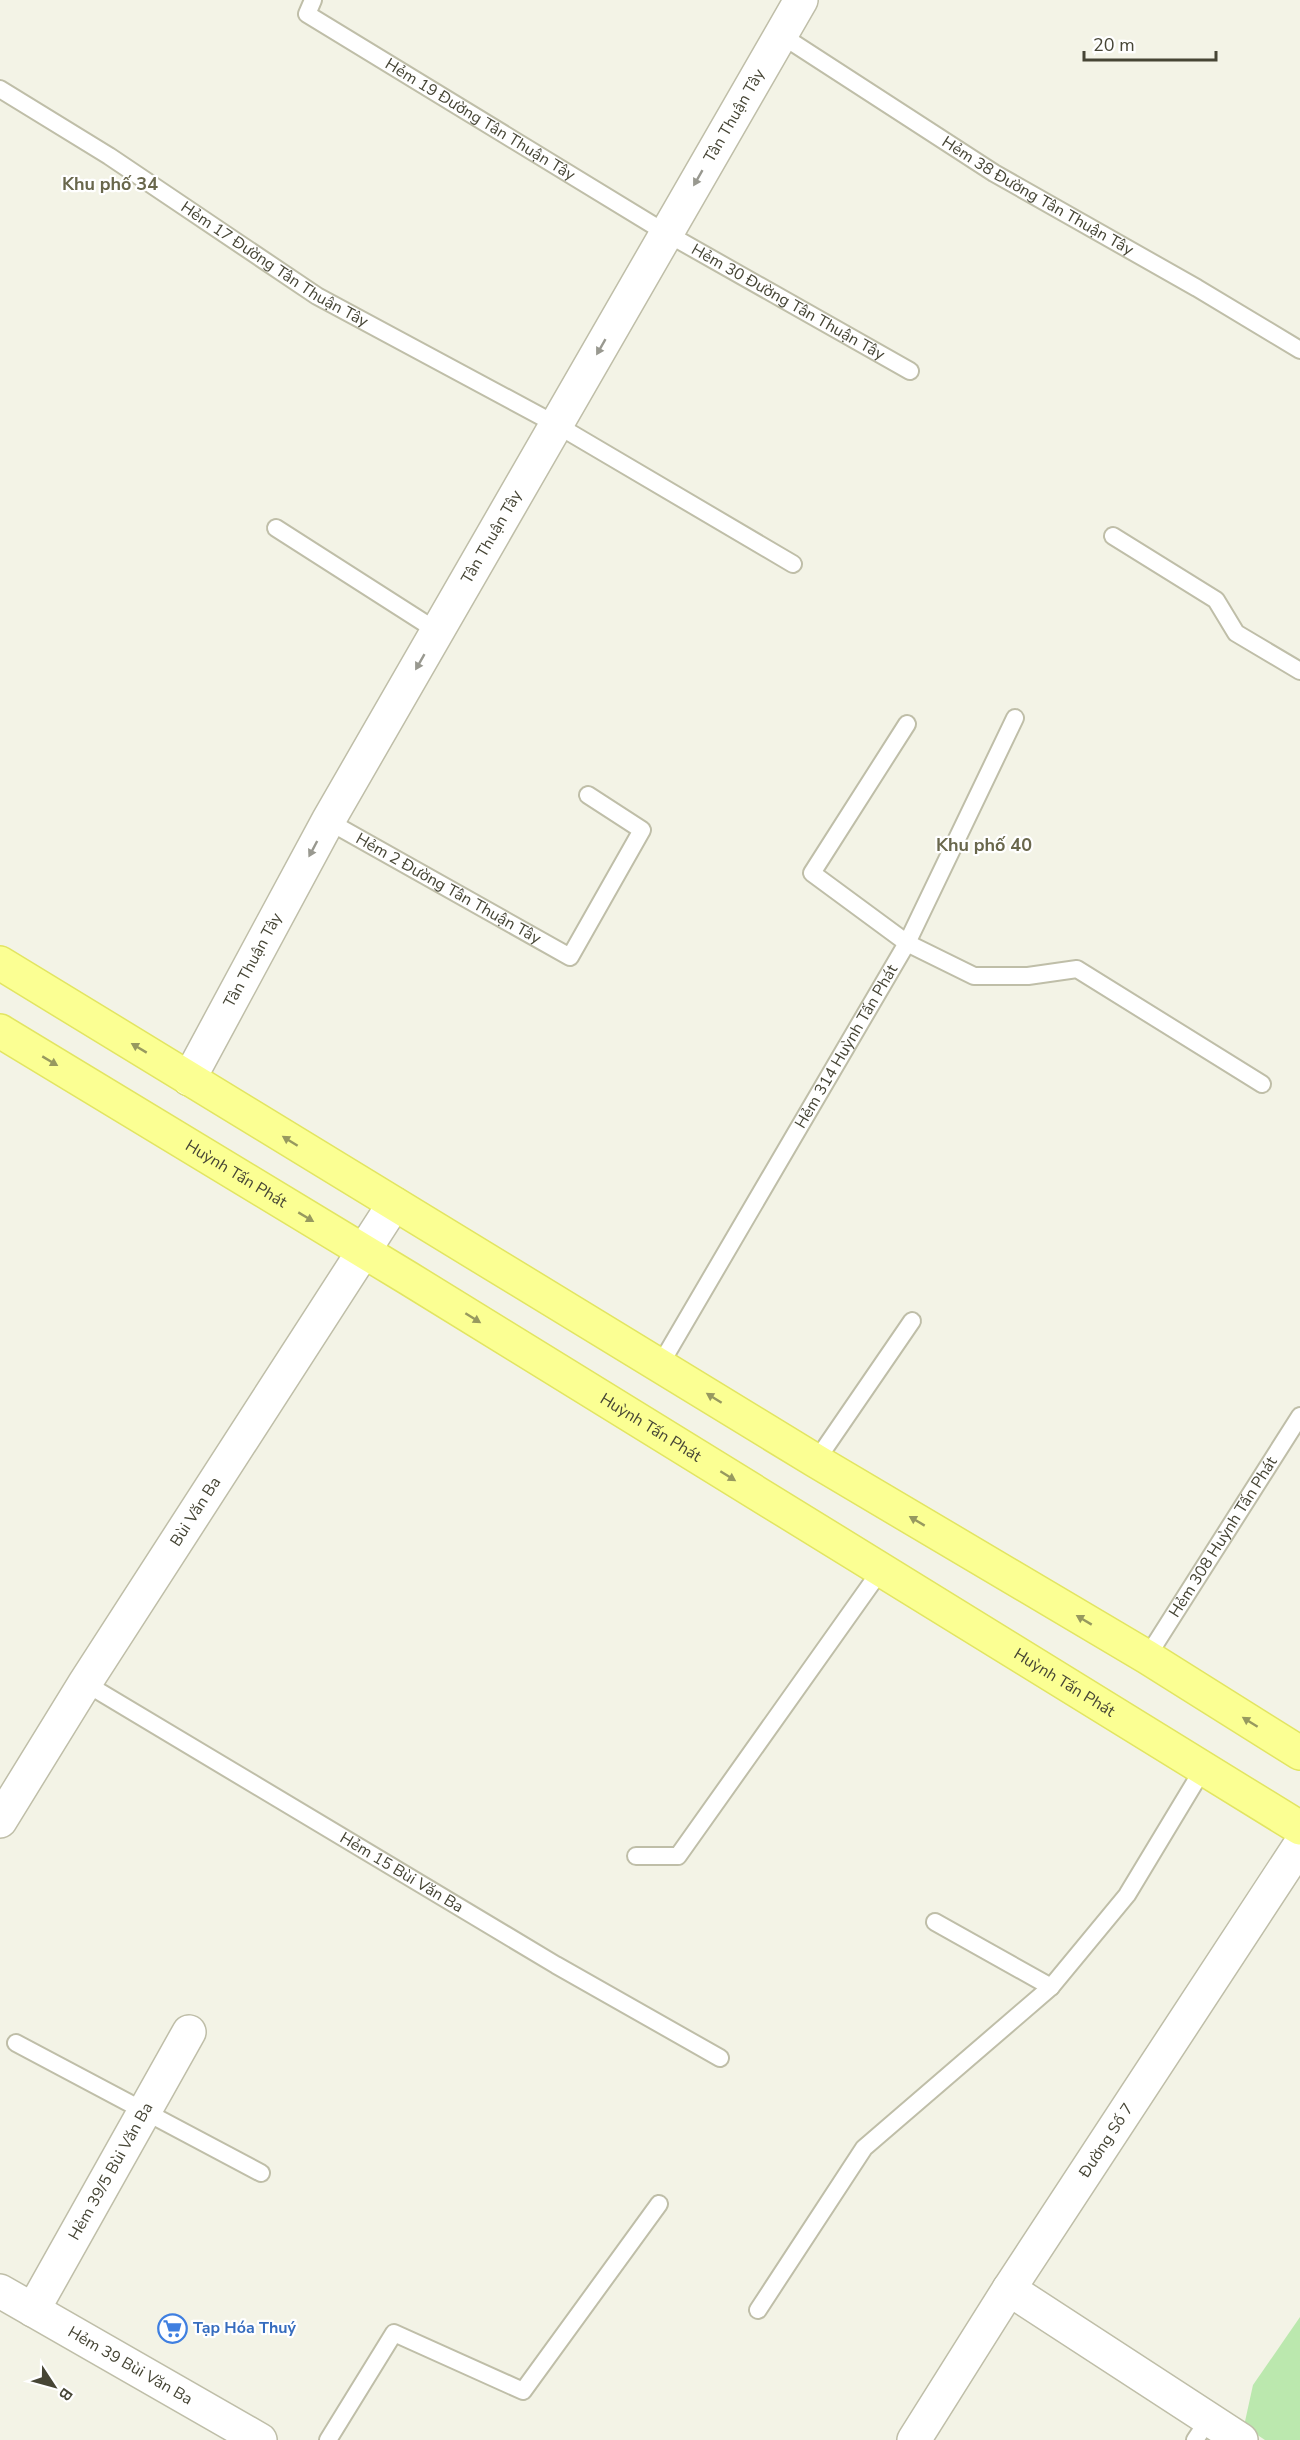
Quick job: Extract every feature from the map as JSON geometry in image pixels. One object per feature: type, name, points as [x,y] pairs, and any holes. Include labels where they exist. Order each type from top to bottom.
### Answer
[{"type":"main road","points":[[0,963],[816,1461],[1147,1657],[1300,1753]]},
{"type":"main road","name":"Huỳnh Tấn Phát","points":[[0,1031],[1300,1828]]},
{"type":"street","name":"Tân Thuận Tây","points":[[189,1079],[328,821],[801,0]]},
{"type":"street","name":"Bùi Văn Ba","points":[[0,1821],[85,1683],[394,1204]]},
{"type":"street","name":"Đường Số 7","points":[[914,2440],[1009,2289],[1300,1845]]},
{"type":"street","name":"Hẻm 39/5 Bùi Văn Ba","points":[[33,2310],[189,2032]]},
{"type":"street","points":[[1009,2289],[1202,2429],[1241,2440]]},
{"type":"street","name":"Hẻm 39 Bùi Văn Ba","points":[[0,2291],[239,2435]]},
{"type":"lane","name":"Hẻm 19 Đường Tân Thuận Tây","points":[[313,0],[307,14],[666,233]]},
{"type":"lane","name":"Hẻm 38 Đường Tân Thuận Tây","points":[[781,35],[994,172],[1197,288],[1300,350]]},
{"type":"lane","name":"Hẻm 17 Đường Tân Thuận Tây","points":[[0,89],[109,156],[317,296],[557,425],[793,564]]},
{"type":"lane","name":"Hẻm 30 Đường Tân Thuận Tây","points":[[666,233],[910,371]]},
{"type":"lane","points":[[276,528],[437,631]]},
{"type":"lane","points":[[1113,537],[1216,600],[1236,633],[1300,671]]},
{"type":"lane","name":"Hẻm 314 Huỳnh Tấn Phát","points":[[660,1365],[907,943],[1015,718]]},
{"type":"lane","points":[[907,724],[812,873],[907,943],[974,976],[1028,976],[1077,969],[1262,1084]]},
{"type":"lane","name":"Hẻm 2 Đường Tân Thuận Tây","points":[[328,821],[570,957],[642,830],[588,795]]},
{"type":"lane","points":[[816,1461],[912,1322]]},
{"type":"lane","name":"Hẻm 308 Huỳnh Tấn Phát","points":[[1147,1657],[1300,1416]]},
{"type":"lane","points":[[636,1856],[678,1856],[881,1570]]},
{"type":"lane","name":"Hẻm 15 Bùi Văn Ba","points":[[85,1683],[556,1965],[720,2058]]},
{"type":"lane","points":[[758,2310],[864,2148],[1051,1987],[1127,1895],[1203,1769]]},
{"type":"lane","points":[[935,1922],[1051,1987]]},
{"type":"lane","points":[[16,2043],[261,2173]]},
{"type":"lane","points":[[328,2440],[394,2332],[523,2391],[659,2204]]},
{"type":"green space","points":[[1300,2317],[1300,2440],[1265,2440],[1244,2426],[1253,2385]]},
{"type":"place","name":"Tạp Hóa Thuý","points":[[172,2328]]},
{"type":"district","name":"Khu phố 34","points":[[110,184]]},
{"type":"district","name":"Khu phố 40","points":[[984,845]]}]
